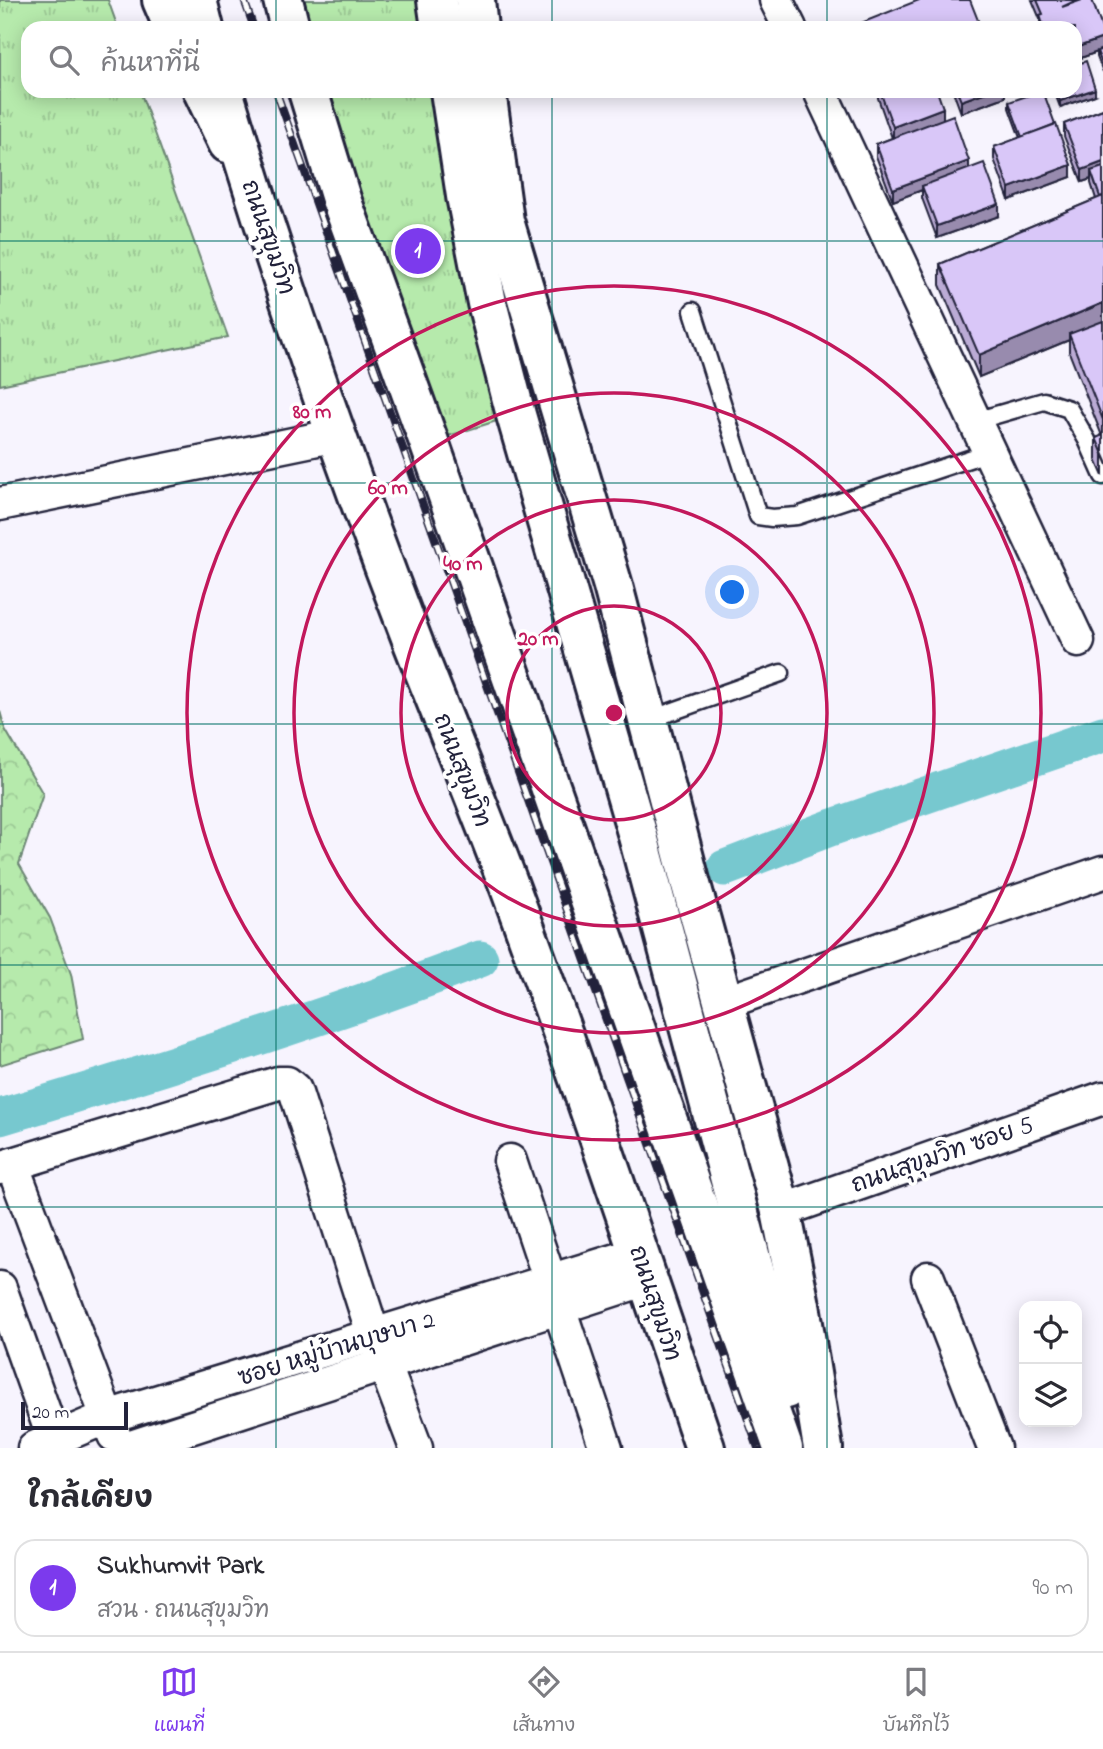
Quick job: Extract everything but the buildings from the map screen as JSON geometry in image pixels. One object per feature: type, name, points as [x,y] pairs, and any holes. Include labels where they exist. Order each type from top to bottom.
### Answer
[{"type":"main road","points":[[162,0],[171,21]]},
{"type":"main road","points":[[197,0],[202,21]]},
{"type":"main road","points":[[283,0],[288,21]]},
{"type":"main road","points":[[437,0],[440,21]]},
{"type":"main road","points":[[475,0],[477,21]]},
{"type":"main road","points":[[206,98],[256,202]]},
{"type":"main road","name":"ถนนสุขุมวิท","points":[[225,98],[256,202],[337,435],[413,641],[510,888],[644,1266],[705,1448]]},
{"type":"main road","points":[[310,98],[341,199],[783,1448]]},
{"type":"main road","points":[[451,98],[466,196],[487,303],[516,415],[638,836],[801,1448]]},
{"type":"main road","points":[[487,98],[504,221],[613,586],[780,1211],[800,1305],[823,1448]]},
{"type":"street","points":[[776,0],[786,21]]},
{"type":"street","points":[[823,98],[1078,641]]},
{"type":"street","points":[[0,504],[337,435]]},
{"type":"street","points":[[723,1003],[1103,872]]},
{"type":"street","points":[[119,1448],[6,1166],[278,1083],[287,1083],[295,1090],[379,1351],[416,1448]]},
{"type":"street","name":"ถนนสุขุมวิท ซอย 5","points":[[780,1211],[1103,1098]]},
{"type":"street","points":[[510,1161],[606,1448]]},
{"type":"street","name":"ซอย หมู่บ้านบุษบา 2","points":[[48,1445],[107,1418],[379,1351],[644,1266]]},
{"type":"street","points":[[928,1278],[994,1448]]},
{"type":"street","points":[[0,1288],[48,1445]]},
{"type":"street","points":[[128,1448],[379,1351]]},
{"type":"lane","points":[[693,312],[758,516],[797,516],[989,452]]},
{"type":"lane","points":[[975,421],[1044,401],[1069,409],[1103,476]]},
{"type":"lane","points":[[648,720],[781,673]]},
{"type":"green space","points":[[0,0],[108,0],[116,21],[21,21],[21,98],[143,98],[228,337],[0,385]]},
{"type":"green space","points":[[288,0],[434,0],[439,21],[292,21]]},
{"type":"green space","points":[[310,98],[451,98],[516,415],[429,442]]},
{"type":"green space","points":[[0,711],[5,729],[43,794],[19,864],[50,918],[71,974],[83,1039],[0,1065]]},
{"type":"waterway","points":[[725,868],[830,828],[1103,734]]},
{"type":"waterway","points":[[0,1117],[242,1042],[480,959]]},
{"type":"railway","points":[[244,0],[252,21]]},
{"type":"railway","points":[[278,98],[758,1448]]},
{"type":"place","name":"Sukhumvit Park","points":[[418,251]]}]
